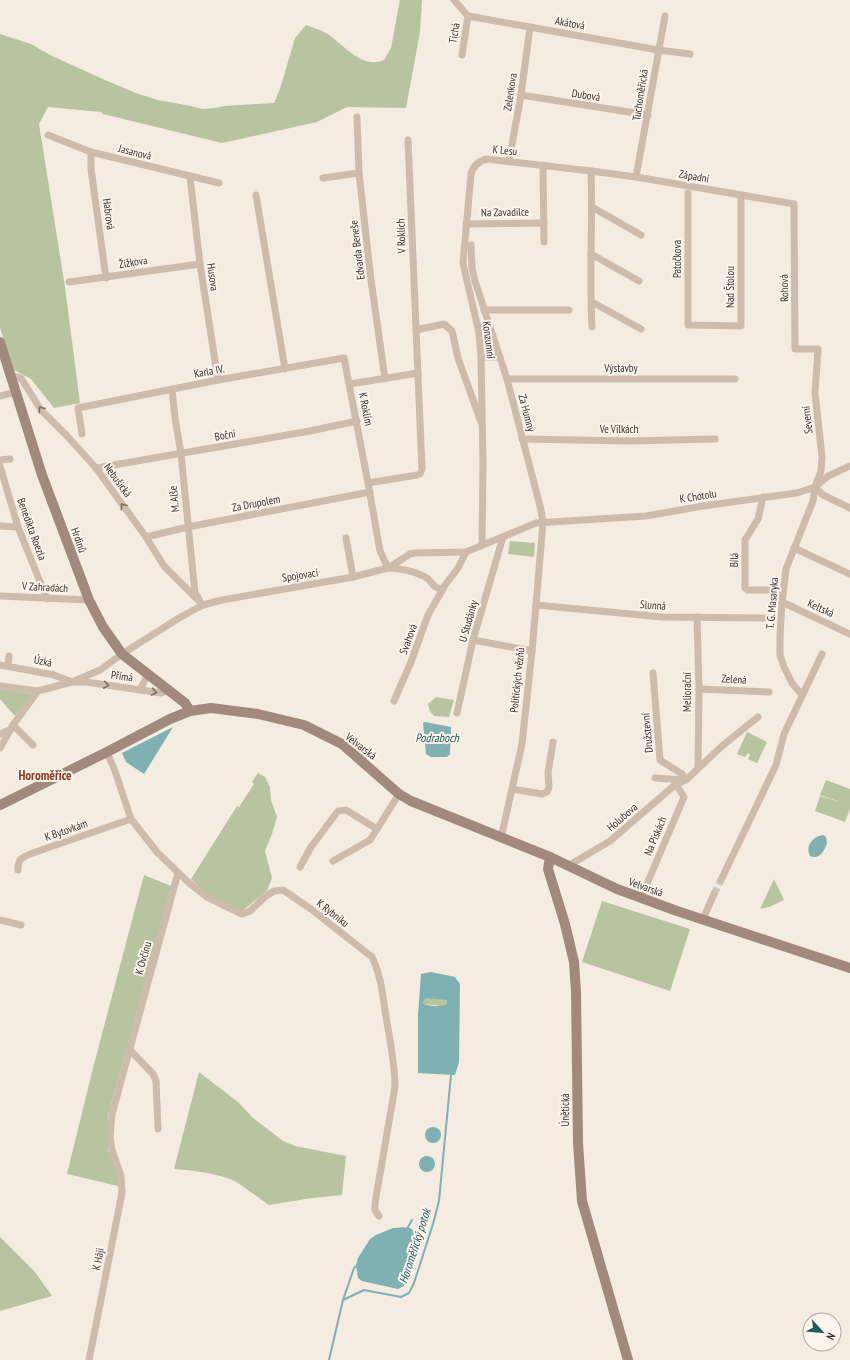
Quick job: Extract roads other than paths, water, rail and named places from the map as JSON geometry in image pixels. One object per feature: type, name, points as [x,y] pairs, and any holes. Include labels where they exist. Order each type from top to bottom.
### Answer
[{"type":"street","points":[[454,0],[468,16]]},
{"type":"street","name":"Akátová","points":[[468,16],[658,50],[690,54]]},
{"type":"street","name":"Tichá","points":[[462,55],[468,16]]},
{"type":"street","name":"Tuchoměřická","points":[[636,177],[665,16]]},
{"type":"street","name":"Zelenkova","points":[[509,161],[521,95],[530,27]]},
{"type":"street","name":"Dubová","points":[[521,95],[648,116]]},
{"type":"street","name":"Edvarda Beneše","points":[[357,117],[359,173],[371,280],[385,379]]},
{"type":"street","name":"Jasanová","points":[[48,136],[91,152],[219,183]]},
{"type":"street","name":"V Roklích","points":[[408,140],[416,330]]},
{"type":"street","name":"Habrová","points":[[91,152],[91,169],[106,278]]},
{"type":"street","name":"K Lesu","points":[[464,256],[471,174],[473,167],[483,160],[509,161],[590,171]]},
{"type":"street","points":[[543,165],[544,242]]},
{"type":"street","points":[[590,171],[592,207],[592,327]]},
{"type":"street","name":"Západní","points":[[590,171],[618,176],[636,177],[794,204]]},
{"type":"street","points":[[323,178],[359,173]]},
{"type":"street","name":"Husova","points":[[190,177],[200,264],[218,380]]},
{"type":"street","name":"Patočkova","points":[[688,193],[688,325]]},
{"type":"street","points":[[256,194],[285,369]]},
{"type":"street","name":"Nad Štolou","points":[[688,325],[741,326],[741,195]]},
{"type":"street","name":"Rohová","points":[[794,204],[796,349],[818,349]]},
{"type":"street","points":[[592,207],[641,235]]},
{"type":"street","name":"Na Zavadilce","points":[[466,224],[544,223]]},
{"type":"street","name":"Za Humny","points":[[471,245],[472,268],[478,294],[507,379],[541,510],[543,523]]},
{"type":"street","points":[[591,254],[639,281]]},
{"type":"street","name":"Konzumní","points":[[464,256],[463,263],[479,333],[481,357],[483,428],[482,545]]},
{"type":"street","name":"Žižkova","points":[[69,282],[200,264]]},
{"type":"street","points":[[470,293],[478,294]]},
{"type":"street","points":[[592,302],[641,329]]},
{"type":"street","points":[[484,310],[569,310]]},
{"type":"street","name":"Konzumní","points":[[416,330],[444,324],[452,331],[458,358],[483,428]]},
{"type":"street","points":[[368,483],[417,475],[422,471],[416,330]]},
{"type":"street","name":"Hrdinů","points":[[0,342],[42,475],[89,600],[103,627],[122,654],[148,676],[185,703],[190,711]]},
{"type":"street","name":"Severní","points":[[816,487],[821,471],[822,457],[815,392],[818,349]]},
{"type":"street","points":[[481,357],[500,357]]},
{"type":"street","name":"Karla IV.","points":[[82,434],[78,408],[218,380],[344,358],[350,384]]},
{"type":"street","name":"K Roklím","points":[[388,568],[380,551],[350,384],[418,373]]},
{"type":"street","name":"Nebušická","points":[[11,376],[21,378],[41,410],[96,468],[146,537],[164,566],[203,605]]},
{"type":"street","name":"Výstavby","points":[[507,379],[735,379]]},
{"type":"street","name":"M. Alše","points":[[172,389],[181,454],[194,588],[203,605]]},
{"type":"street","points":[[0,396],[16,392]]},
{"type":"street","name":"Boční","points":[[96,468],[181,454],[357,421]]},
{"type":"street","name":"Ve Vilkách","points":[[522,439],[629,441],[716,439]]},
{"type":"street","points":[[0,460],[10,459]]},
{"type":"street","name":"Benedikta Roezla","points":[[0,466],[18,526],[47,599]]},
{"type":"street","name":"K Chotolu","points":[[543,523],[646,516],[797,492],[816,487],[828,476],[850,466]]},
{"type":"street","points":[[816,487],[823,495],[850,508]]},
{"type":"street","name":"T. G. Masaryka","points":[[802,695],[792,683],[780,655],[782,602],[786,569],[813,500],[816,487]]},
{"type":"street","name":"Za Drupolem","points":[[146,537],[188,527],[370,492]]},
{"type":"street","name":"Bílá","points":[[764,497],[758,519],[745,540],[745,588],[748,590],[783,590]]},
{"type":"street","name":"Spojovací","points":[[72,682],[100,670],[122,654],[203,605],[228,598],[353,577],[388,568],[410,554],[466,552],[529,525],[543,523]]},
{"type":"street","name":"Politických vězňů","points":[[501,838],[522,744],[543,523]]},
{"type":"street","points":[[0,526],[18,526]]},
{"type":"street","name":"U Studánky","points":[[457,713],[474,640],[503,537]]},
{"type":"street","points":[[346,538],[353,577]]},
{"type":"street","points":[[794,548],[850,574]]},
{"type":"street","name":"Svahová","points":[[394,700],[411,662],[428,615],[444,587],[458,568],[466,552]]},
{"type":"street","points":[[388,568],[398,568],[422,576],[428,579],[438,589],[442,589],[444,587]]},
{"type":"street","name":"V Zahradách","points":[[0,596],[89,600]]},
{"type":"street","name":"Keltská","points":[[782,602],[850,634]]},
{"type":"street","name":"Slunná","points":[[536,605],[662,617],[768,618]]},
{"type":"street","name":"Meliorační","points":[[697,617],[699,689],[698,768]]},
{"type":"street","points":[[474,640],[532,651]]},
{"type":"street","points":[[721,880],[776,765],[784,734],[822,654]]},
{"type":"street","points":[[8,666],[9,656]]},
{"type":"street","name":"Úzká","points":[[0,665],[54,675],[72,682]]},
{"type":"street","name":"Družstevní","points":[[653,673],[660,760],[682,774],[686,780]]},
{"type":"street","points":[[140,689],[148,676]]},
{"type":"street","points":[[0,686],[38,692],[72,682]]},
{"type":"street","name":"Přímá","points":[[72,682],[86,682],[161,693],[169,690]]},
{"type":"street","name":"Zelená","points":[[699,689],[769,692]]},
{"type":"street","points":[[0,748],[12,727],[38,692]]},
{"type":"street","name":"Velvarská","points":[[0,805],[170,719],[190,711],[211,708],[258,714],[304,725],[342,744],[399,794],[411,801],[550,857],[617,889],[677,911],[850,968]]},
{"type":"street","name":"Holubova","points":[[568,866],[610,841],[676,784],[686,780],[735,735],[758,717]]},
{"type":"street","points":[[0,734],[12,727]]},
{"type":"street","points":[[12,727],[33,745]]},
{"type":"street","points":[[512,789],[542,794],[547,792],[549,787],[548,772],[553,742]]},
{"type":"street","name":"K Rybníku","points":[[107,752],[115,771],[130,819],[157,852],[189,883],[207,897],[242,914],[250,911],[274,890],[283,890],[311,909],[372,957],[377,966],[395,1072],[395,1087],[375,1203],[375,1210],[379,1216]]},
{"type":"street","points":[[655,778],[686,780]]},
{"type":"street","name":"Na Pískách","points":[[641,898],[684,798],[676,784]]},
{"type":"street","points":[[333,861],[370,840],[399,794]]},
{"type":"street","points":[[300,867],[311,848],[338,811],[346,810],[377,829]]},
{"type":"street","name":"K Bytovkám","points":[[18,870],[18,863],[22,858],[30,854],[130,819]]},
{"type":"street","name":"Únětická","points":[[550,857],[548,869],[561,908],[572,951],[576,984],[578,1144],[582,1201],[628,1360]]},
{"type":"street","name":"K Ovčínu","points":[[117,1162],[112,1150],[110,1137],[112,1114],[178,873]]},
{"type":"street","points":[[703,919],[714,894]]},
{"type":"street","points":[[0,920],[21,925]]},
{"type":"street","points":[[129,1049],[153,1074],[156,1081],[158,1129]]},
{"type":"street","name":"K Háji","points":[[89,1360],[122,1193],[121,1176],[117,1162]]},
{"type":"water","name":"Podraboch","points":[[425,722],[451,727],[450,754],[447,757],[431,757],[426,754],[423,723]]},
{"type":"water","points":[[173,727],[144,774],[126,762],[122,753]]},
{"type":"water","points":[[823,835],[826,837],[827,843],[823,852],[816,857],[810,856],[808,849],[810,842]]},
{"type":"water","points":[[431,972],[455,977],[460,984],[459,1062],[455,1075],[418,1073],[418,1015],[421,974]],"holes":[[[426,998],[447,1000],[445,1005],[439,1006],[427,1005],[423,1002]]]},
{"type":"water","points":[[433,1127],[440,1132],[441,1135],[436,1142],[433,1143],[426,1138],[425,1135],[430,1128]]},
{"type":"water","points":[[427,1156],[434,1161],[435,1164],[430,1171],[427,1172],[420,1167],[419,1164],[424,1157]]},
{"type":"water","points":[[393,1228],[409,1228],[414,1231],[415,1235],[414,1249],[404,1286],[398,1289],[362,1281],[358,1278],[356,1265],[358,1258],[370,1239]]},
{"type":"waterway","name":"Horoměřický potok","points":[[329,1360],[343,1300],[364,1290],[401,1297],[409,1293],[414,1283],[439,1201],[451,1075]]},
{"type":"waterway","points":[[407,1229],[412,1220]]},
{"type":"waterway","points":[[343,1300],[354,1268],[358,1265]]},
{"type":"tunnel","points":[[714,894],[721,880]]},
{"type":"district","name":"Horoměřice","points":[[45,775]]}]
